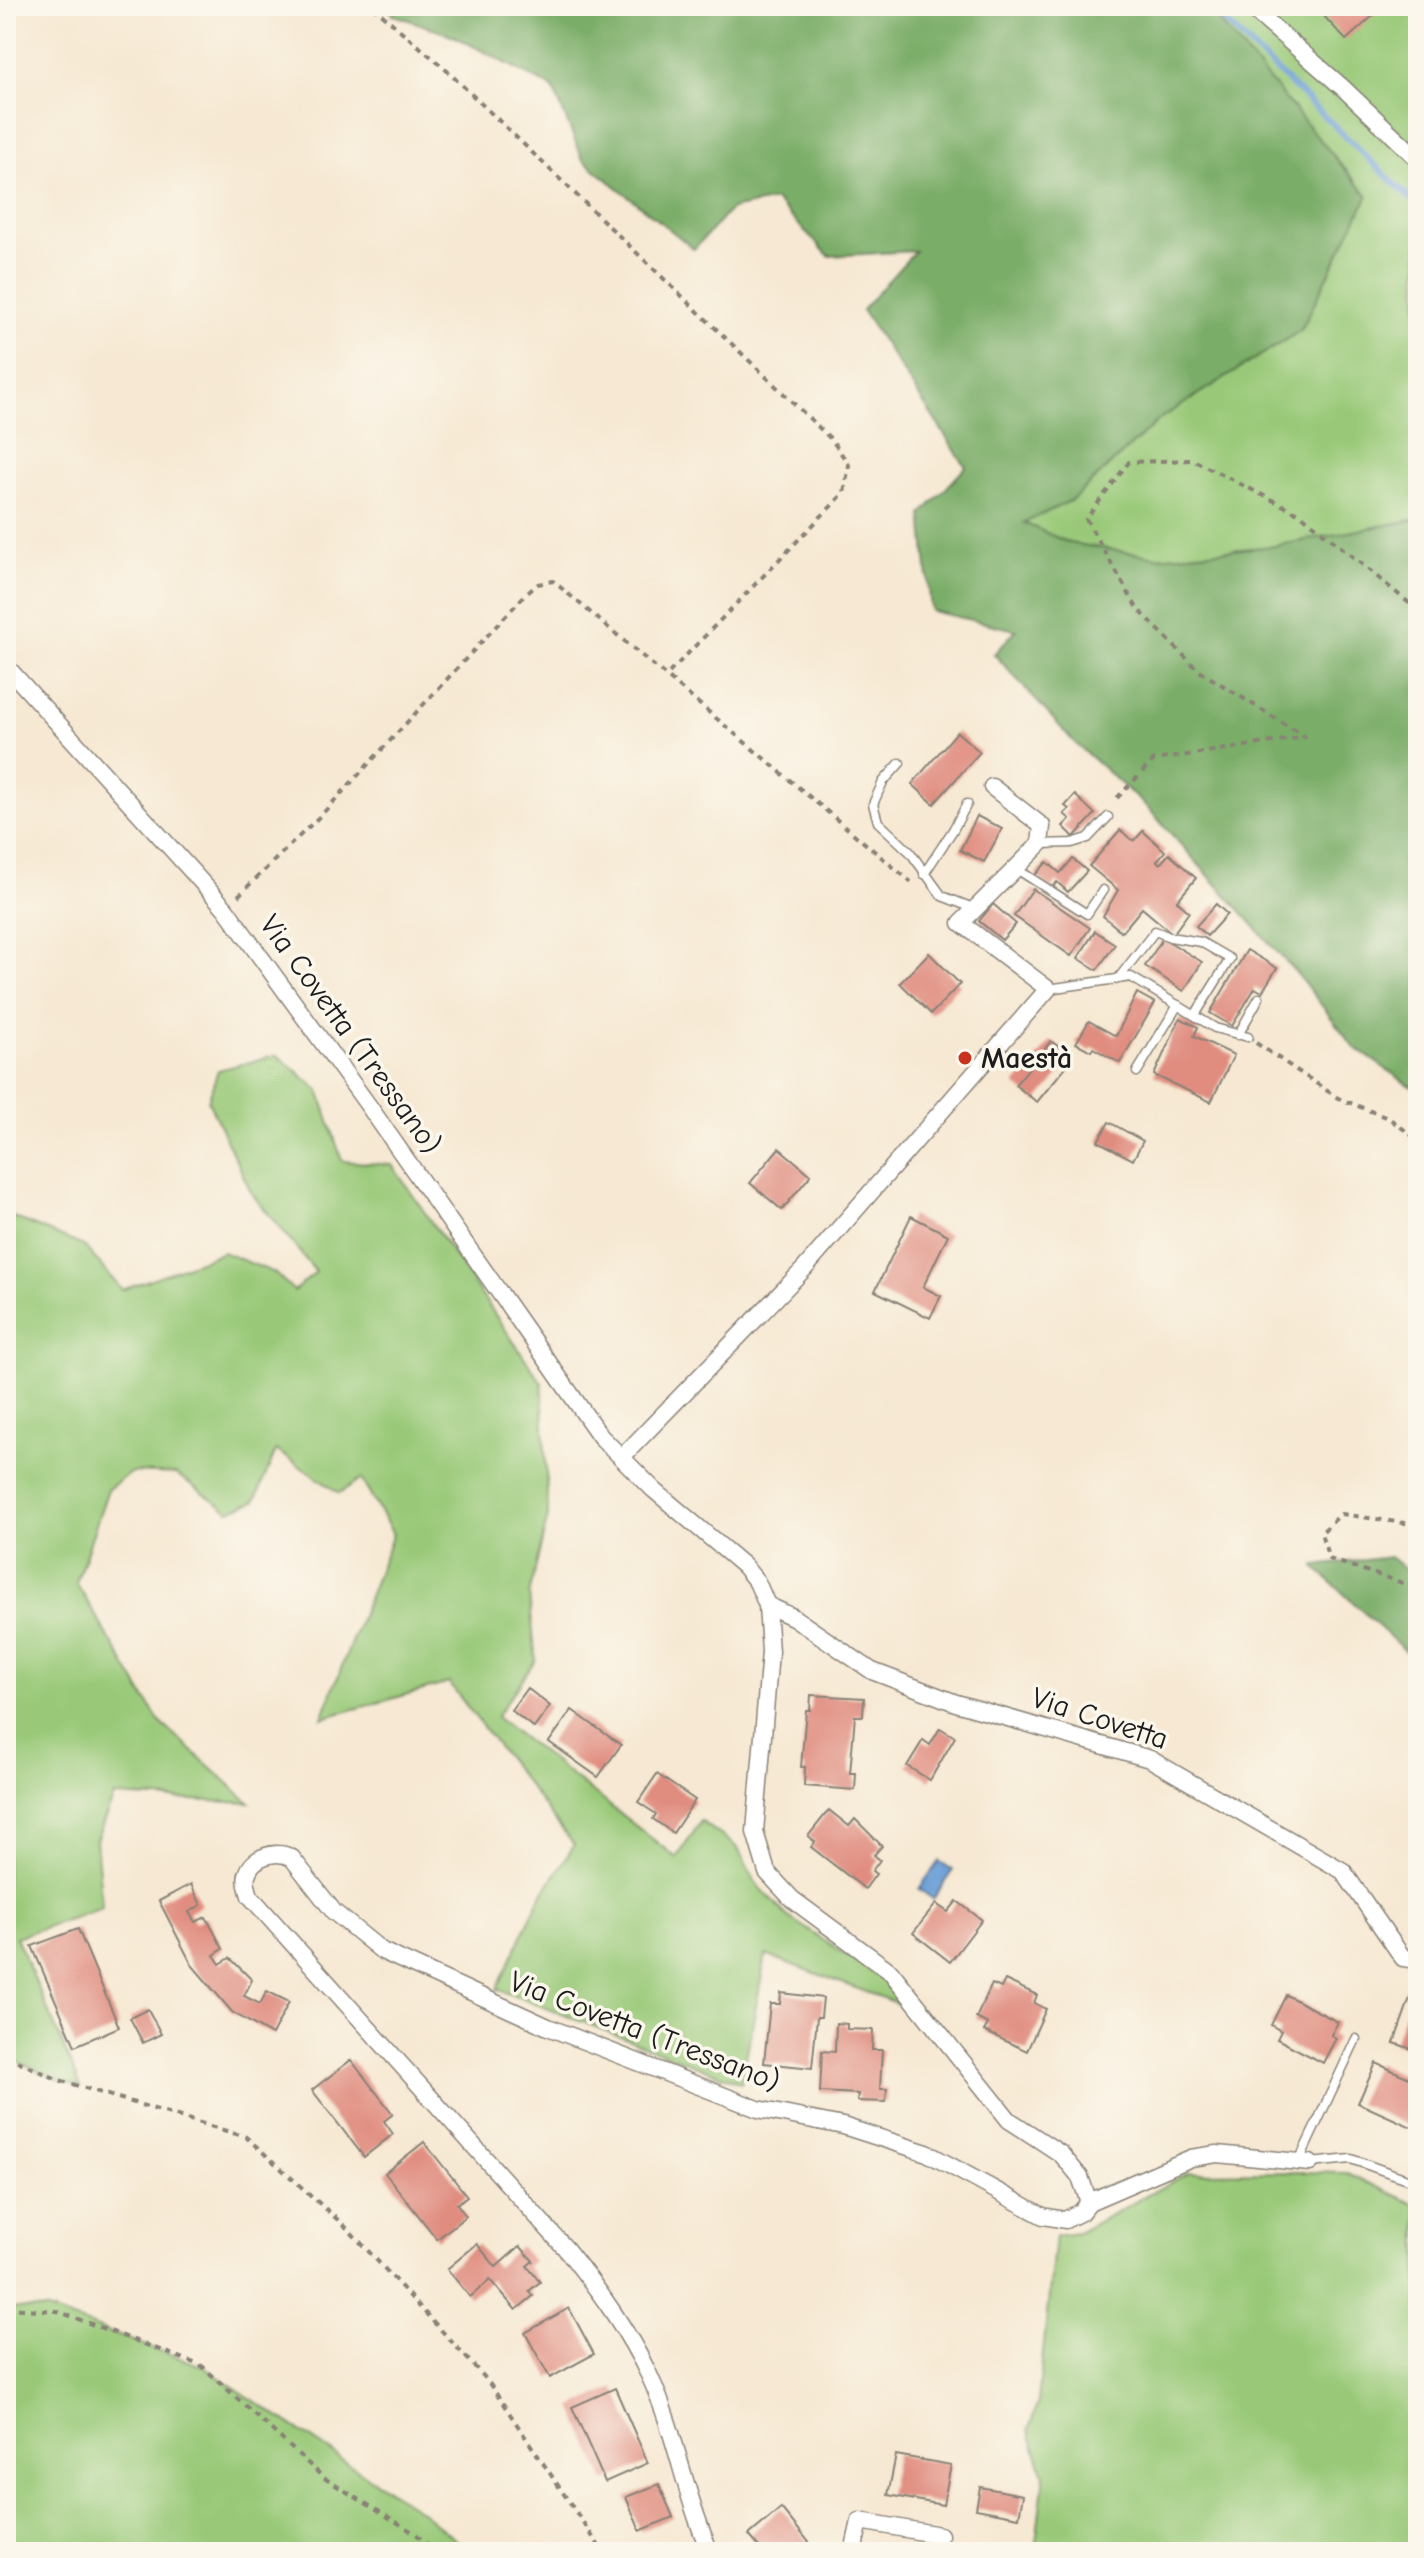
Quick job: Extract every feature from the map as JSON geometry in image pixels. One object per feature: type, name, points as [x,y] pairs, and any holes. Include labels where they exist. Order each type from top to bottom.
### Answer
[{"type":"street","points":[[1249,6],[1418,159]]},
{"type":"street","name":"Via Covetta (Tressano)","points":[[6,666],[225,908],[368,1105],[600,1436],[654,1490],[744,1566],[757,1582],[767,1605],[770,1652],[755,1832],[767,1872],[792,1899],[891,1972],[1009,2120],[1061,2154],[1080,2177],[1089,2202],[1081,2212],[1065,2220],[1043,2216],[927,2153],[843,2126],[758,2109],[548,2027],[382,1951],[334,1912],[292,1858],[285,1854],[266,1856],[255,1864],[245,1880],[250,1896],[566,2249],[617,2319],[651,2379],[710,2552]]},
{"type":"street","points":[[622,1457],[804,1269],[1048,989],[961,923],[1040,844],[1042,826],[992,787]]},
{"type":"street","name":"Via Covetta","points":[[767,1605],[793,1617],[872,1671],[956,1703],[1150,1759],[1343,1871],[1403,1958],[1418,1960]]},
{"type":"street","points":[[1089,2202],[1191,2158],[1217,2154],[1305,2162]]},
{"type":"street","points":[[853,2552],[860,2521],[940,2535]]},
{"type":"lane","points":[[900,763],[883,782],[873,804],[878,822],[910,852],[942,896],[973,908]]},
{"type":"lane","points":[[924,874],[967,804]]},
{"type":"lane","points":[[1040,844],[1072,843],[1088,838],[1108,817]]},
{"type":"lane","points":[[1015,868],[1087,914],[1103,890]]},
{"type":"lane","points":[[1118,979],[1155,931],[1201,942],[1230,959],[1195,1015]]},
{"type":"lane","points":[[1048,989],[1131,977],[1215,1028],[1248,1037]]},
{"type":"lane","points":[[1238,1035],[1259,998]]},
{"type":"lane","points":[[1137,1072],[1178,1005]]},
{"type":"lane","points":[[1356,2039],[1305,2162],[1351,2159],[1418,2183]]},
{"type":"path","points":[[372,6],[443,67],[832,440],[849,465],[844,493],[666,676]]},
{"type":"path","points":[[1117,798],[1154,760],[1305,737],[1198,670],[1137,608],[1086,519],[1129,462],[1193,460],[1248,487],[1302,515],[1409,603],[1418,606]]},
{"type":"path","points":[[225,908],[324,812],[524,596],[538,584],[553,581],[912,882]]},
{"type":"path","points":[[1248,1037],[1338,1098],[1390,1119],[1418,1140]]},
{"type":"path","points":[[1418,1525],[1341,1514],[1321,1533],[1329,1559],[1418,1588]]},
{"type":"path","points":[[6,2056],[59,2080],[246,2137],[349,2230],[487,2380],[603,2552]]},
{"type":"path","points":[[6,2308],[57,2311],[202,2366],[324,2478],[416,2534],[436,2552]]},
{"type":"green space","points":[[386,6],[1206,6],[1368,196],[1301,330],[1161,418],[1072,500],[1024,523],[1069,543],[1157,557],[1275,546],[1418,519],[1418,1091],[1354,1047],[1298,975],[1147,807],[1075,743],[994,654],[1016,630],[931,611],[922,514],[966,467],[862,310],[915,251],[829,256],[775,200],[731,209],[694,249],[583,160],[553,88],[454,36],[394,15]]},
{"type":"green space","points":[[1206,6],[1418,6],[1418,519],[1275,546],[1157,557],[1069,543],[1023,523],[1072,500],[1161,418],[1301,330],[1367,196]]},
{"type":"green space","points":[[277,1055],[319,1090],[342,1161],[392,1165],[542,1383],[548,1516],[529,1595],[536,1660],[496,1717],[677,1858],[701,1821],[737,1847],[756,1883],[787,1916],[884,1980],[899,2004],[766,1955],[741,2083],[497,1989],[539,1900],[574,1845],[449,1683],[322,1718],[393,1534],[361,1479],[339,1493],[276,1450],[255,1501],[229,1511],[176,1474],[132,1472],[108,1489],[76,1583],[159,1721],[250,1803],[114,1796],[96,1840],[102,1908],[16,1937],[81,2087],[6,2056],[6,1214],[84,1246],[122,1290],[223,1252],[275,1273],[294,1291],[316,1272],[252,1194],[208,1101],[218,1070]]},
{"type":"green space","points":[[1390,1557],[1418,1579],[1418,1663],[1314,1566]]},
{"type":"green space","points":[[1188,2173],[1347,2173],[1418,2206],[1418,2552],[1035,2552],[1044,2475],[1029,2429],[1038,2402],[1055,2236],[1078,2233]]},
{"type":"green space","points":[[6,2308],[48,2310],[202,2366],[424,2514],[471,2552],[6,2552]]},
{"type":"water","points":[[939,1861],[953,1870],[933,1899],[919,1889]]},
{"type":"building","points":[[1331,6],[1384,6],[1346,40],[1322,14]]},
{"type":"building","points":[[957,732],[980,752],[934,804],[912,784]]},
{"type":"building","points":[[1075,795],[1095,814],[1074,837],[1063,826],[1070,819],[1064,814],[1069,809],[1065,806]]},
{"type":"building","points":[[977,816],[1002,829],[984,862],[960,850]]},
{"type":"building","points":[[1120,830],[1134,841],[1143,831],[1165,851],[1157,861],[1160,864],[1169,854],[1196,878],[1177,901],[1189,912],[1173,934],[1142,908],[1122,932],[1103,916],[1118,890],[1089,866]]},
{"type":"building","points":[[1073,859],[1087,871],[1068,892],[1057,882],[1051,889],[1035,875],[1047,862],[1060,873]]},
{"type":"building","points":[[1033,889],[1090,928],[1071,956],[1014,916]]},
{"type":"building","points":[[993,904],[1016,924],[1002,940],[979,921]]},
{"type":"building","points":[[1216,904],[1227,914],[1207,936],[1196,926]]},
{"type":"building","points":[[1095,931],[1115,944],[1097,970],[1078,958]]},
{"type":"building","points":[[1163,938],[1202,962],[1184,991],[1145,966]]},
{"type":"building","points":[[1247,950],[1277,968],[1262,992],[1255,988],[1232,1026],[1210,1013]]},
{"type":"building","points":[[929,953],[960,984],[931,1014],[900,983]]},
{"type":"building","points":[[1137,993],[1155,1003],[1120,1063],[1093,1048],[1091,1051],[1076,1043],[1089,1021],[1116,1036]]},
{"type":"building","points":[[1180,1018],[1198,1027],[1194,1036],[1234,1055],[1211,1102],[1154,1075]]},
{"type":"building","points":[[1051,1041],[1073,1058],[1037,1102],[1015,1085]]},
{"type":"building","points":[[1109,1122],[1143,1141],[1133,1160],[1098,1141]]},
{"type":"building","points":[[779,1148],[811,1175],[782,1210],[750,1183]]},
{"type":"building","points":[[911,1216],[948,1235],[923,1287],[941,1296],[930,1318],[875,1291]]},
{"type":"building","points":[[527,1688],[550,1706],[534,1728],[511,1710]]},
{"type":"building","points":[[811,1695],[864,1698],[863,1716],[855,1716],[850,1773],[856,1773],[855,1790],[804,1786],[805,1767],[801,1767],[806,1710],[810,1710]]},
{"type":"building","points":[[572,1710],[621,1745],[598,1777],[549,1742]]},
{"type":"building","points":[[940,1728],[955,1737],[930,1780],[907,1766],[923,1740],[930,1745]]},
{"type":"building","points":[[657,1774],[695,1800],[673,1833],[653,1819],[656,1814],[638,1802]]},
{"type":"building","points":[[829,1810],[849,1826],[855,1819],[882,1846],[874,1855],[880,1860],[872,1871],[876,1874],[865,1889],[811,1847],[815,1842],[808,1836]]},
{"type":"building","points":[[191,1884],[201,1905],[189,1912],[195,1922],[206,1917],[223,1949],[214,1955],[220,1964],[230,1958],[252,1980],[244,1996],[260,2004],[267,1991],[289,2002],[272,2035],[232,2012],[192,1965],[159,1901]]},
{"type":"building","points":[[957,1901],[982,1920],[950,1962],[913,1933],[936,1904],[948,1912]]},
{"type":"building","points":[[78,1929],[119,2027],[75,2046],[32,1946]]},
{"type":"building","points":[[1005,1980],[1037,1995],[1034,2003],[1046,2009],[1027,2051],[984,2031],[988,2024],[976,2018],[992,1984],[1001,1988]]},
{"type":"building","points":[[781,1993],[823,1998],[821,2017],[817,2017],[812,2068],[764,2063],[770,2004],[780,2004]]},
{"type":"building","points":[[1286,1995],[1338,2022],[1331,2035],[1336,2038],[1323,2063],[1277,2039],[1281,2031],[1271,2025]]},
{"type":"building","points":[[1411,1995],[1418,1997],[1418,2051],[1394,2043]]},
{"type":"building","points":[[148,2009],[161,2034],[143,2043],[130,2018]]},
{"type":"building","points":[[836,2023],[847,2024],[847,2029],[873,2030],[872,2050],[882,2050],[880,2089],[887,2089],[886,2102],[857,2101],[858,2094],[820,2092],[822,2051],[835,2052]]},
{"type":"building","points":[[351,2060],[393,2114],[384,2121],[393,2134],[364,2157],[312,2090]]},
{"type":"building","points":[[1376,2063],[1418,2082],[1418,2130],[1358,2103]]},
{"type":"building","points":[[424,2142],[467,2196],[457,2204],[466,2216],[437,2239],[385,2173]]},
{"type":"building","points":[[477,2244],[496,2267],[520,2246],[533,2261],[527,2266],[540,2282],[529,2291],[533,2296],[516,2310],[490,2280],[470,2297],[447,2269]]},
{"type":"building","points":[[569,2308],[594,2354],[550,2378],[525,2333]]},
{"type":"building","points":[[615,2388],[648,2463],[605,2482],[572,2407]]},
{"type":"building","points":[[896,2455],[951,2465],[943,2505],[888,2495]]},
{"type":"building","points":[[659,2484],[673,2517],[640,2531],[626,2497]]},
{"type":"building","points":[[980,2487],[1023,2495],[1019,2517],[976,2509]]},
{"type":"building","points":[[781,2508],[817,2552],[763,2552],[749,2535]]},
{"type":"building","points":[[888,2545],[916,2550],[916,2552],[887,2552]]},
{"type":"waterway","points":[[1209,6],[1418,206]]},
{"type":"place","name":"Maestà","points":[[965,1058]]}]
